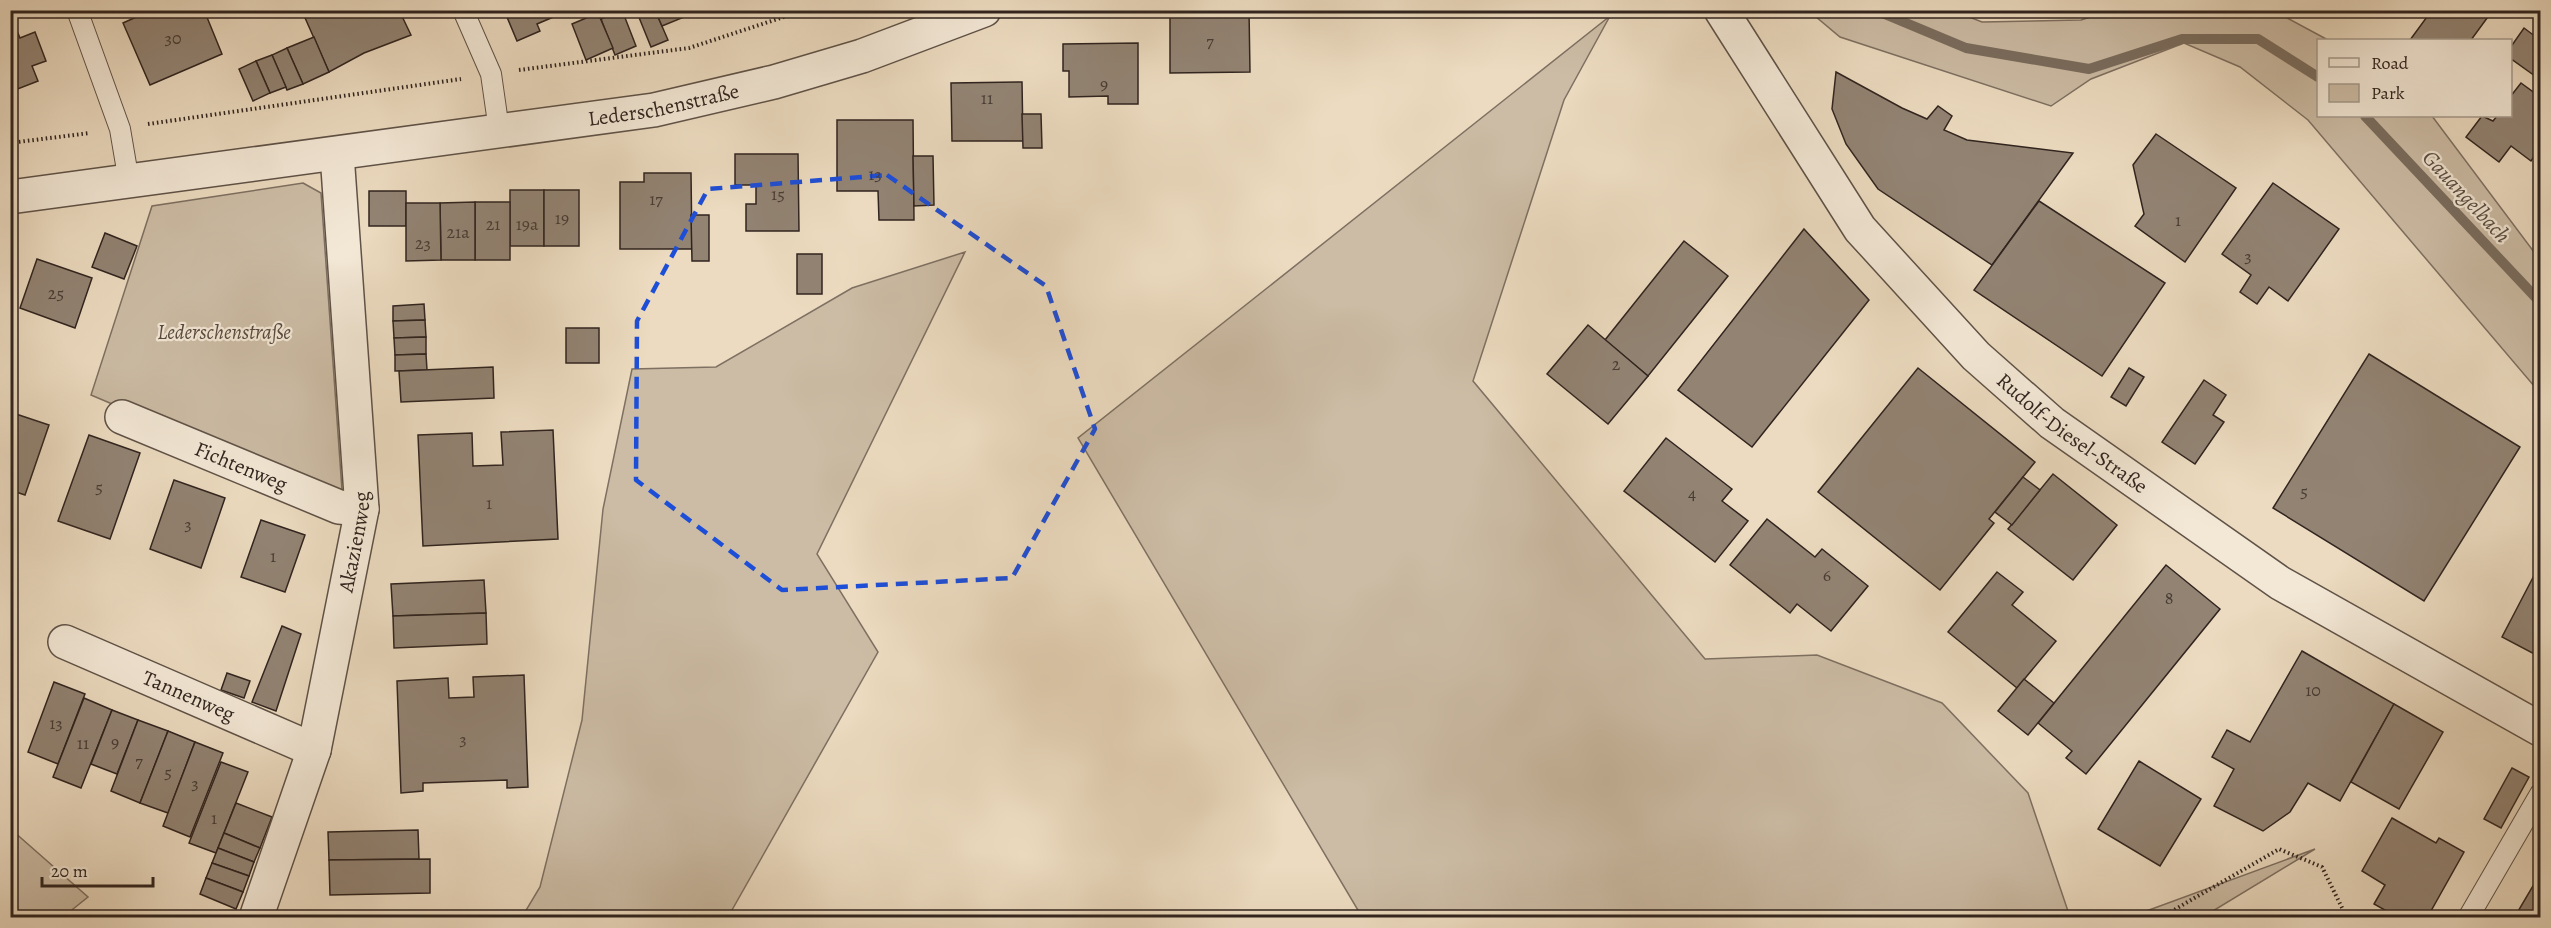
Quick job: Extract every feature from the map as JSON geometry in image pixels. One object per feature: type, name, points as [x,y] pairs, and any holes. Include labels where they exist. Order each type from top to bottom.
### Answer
[{"type":"street","name":"Lederschenstraße","points":[[10,197],[654,110],[774,82],[862,56],[984,10]]},
{"type":"street","name":"Rudolf-Diesel-Straße","points":[[1721,10],[1860,229],[1976,357],[2052,423],[2280,583],[2541,729]]},
{"type":"street","name":"Akazienweg","points":[[256,918],[314,750],[362,509],[337,154]]},
{"type":"street","name":"Fichtenweg","points":[[122,417],[339,507],[362,509]]},
{"type":"street","name":"Tannenweg","points":[[65,642],[314,750]]},
{"type":"lane","points":[[77,10],[120,129],[129,182]]},
{"type":"lane","points":[[463,10],[490,74],[499,130]]},
{"type":"lane","points":[[2468,918],[2541,794]]},
{"type":"path","points":[[10,143],[490,74],[689,48],[805,10]]},
{"type":"path","points":[[2140,918],[2167,914],[2279,849],[2322,867],[2347,918]]},
{"type":"highlighted area","points":[[887,175],[1046,286],[1095,429],[1012,578],[782,590],[636,480],[637,321],[708,189]]},
{"type":"green space","points":[[2113,10],[2274,11],[2326,39],[2317,39],[2317,117],[2433,117],[2540,260],[2540,393],[2308,120],[2240,67],[2184,43],[2091,79],[2051,106],[1840,37],[1809,11],[1954,11],[1982,22],[2081,20]]},
{"type":"green space","points":[[1610,16],[1564,100],[1473,381],[1705,659],[1817,655],[1942,703],[2028,793],[2070,917],[1362,917],[1078,438]]},
{"type":"green space","name":"Lederschenstraße","points":[[303,183],[321,193],[342,490],[329,496],[91,395],[152,206]]},
{"type":"green space","points":[[965,252],[817,554],[878,652],[728,917],[522,917],[540,887],[582,720],[603,509],[632,369],[716,367],[852,288]]},
{"type":"green space","points":[[13,831],[88,897],[63,917],[11,917],[10,833]]},
{"type":"green space","points":[[2315,849],[2203,917],[2130,917]]},
{"type":"building","points":[[152,10],[204,10],[222,54],[150,85],[123,23]]},
{"type":"building","points":[[399,10],[411,35],[364,53],[329,72],[302,11]]},
{"type":"building","points":[[504,10],[570,10],[537,24],[540,31],[517,41]]},
{"type":"building","points":[[622,10],[636,46],[615,55],[601,19]]},
{"type":"building","points":[[636,10],[655,10],[668,40],[651,47]]},
{"type":"building","points":[[655,10],[692,10],[694,13],[662,26]]},
{"type":"building","points":[[1170,10],[1249,10],[1250,72],[1170,73]]},
{"type":"building","points":[[2432,10],[2493,10],[2472,39],[2411,39]]},
{"type":"building","points":[[598,13],[613,48],[586,60],[572,24]]},
{"type":"building","points":[[10,14],[20,38],[35,32],[46,61],[32,66],[38,81],[10,92]]},
{"type":"building","points":[[2524,28],[2540,40],[2540,68],[2535,76],[2512,59],[2512,45]]},
{"type":"building","points":[[314,37],[329,72],[303,84],[287,48]]},
{"type":"building","points":[[1138,43],[1138,104],[1108,104],[1108,96],[1069,97],[1069,71],[1063,71],[1063,44]]},
{"type":"building","points":[[287,48],[303,84],[287,90],[272,55]]},
{"type":"building","points":[[272,55],[286,87],[270,93],[256,61]]},
{"type":"building","points":[[256,61],[270,93],[253,101],[239,69]]},
{"type":"building","points":[[1836,72],[1927,119],[1938,106],[1952,116],[1944,130],[1967,140],[2073,153],[1992,265],[1878,189],[1846,144],[1832,109]]},
{"type":"building","points":[[1022,82],[1023,141],[952,141],[951,83]]},
{"type":"building","points":[[2521,83],[2540,97],[2540,148],[2531,161],[2511,146],[2499,162],[2466,137],[2481,117],[2493,121],[2496,117],[2512,117],[2512,94]]},
{"type":"building","points":[[1022,114],[1041,114],[1042,148],[1023,148]]},
{"type":"building","points":[[837,120],[913,120],[914,220],[879,220],[878,191],[837,191]]},
{"type":"building","points":[[2156,134],[2236,188],[2185,262],[2135,226],[2144,214],[2133,165]]},
{"type":"building","points":[[735,154],[798,154],[799,231],[746,231],[746,204],[756,204],[756,185],[735,185]]},
{"type":"building","points":[[913,156],[933,156],[934,205],[914,206]]},
{"type":"building","points":[[644,173],[691,173],[692,249],[620,249],[620,182],[644,182]]},
{"type":"building","points":[[2273,183],[2339,229],[2288,301],[2269,287],[2257,304],[2240,292],[2251,275],[2222,254]]},
{"type":"building","points":[[510,190],[544,190],[544,246],[510,246]]},
{"type":"building","points":[[544,190],[579,190],[579,246],[544,246]]},
{"type":"building","points":[[369,191],[406,191],[406,226],[369,226]]},
{"type":"building","points":[[2039,201],[2165,283],[2102,376],[1974,290]]},
{"type":"building","points":[[475,202],[510,202],[510,260],[475,260]]},
{"type":"building","points":[[475,202],[475,260],[441,260],[440,203]]},
{"type":"building","points":[[406,203],[440,203],[441,260],[406,261]]},
{"type":"building","points":[[691,215],[709,215],[709,261],[692,261]]},
{"type":"building","points":[[1804,229],[1869,300],[1752,447],[1678,390]]},
{"type":"building","points":[[105,233],[137,246],[124,279],[92,267]]},
{"type":"building","points":[[1684,241],[1728,276],[1648,376],[1605,340]]},
{"type":"building","points":[[797,254],[822,254],[822,294],[797,294]]},
{"type":"building","points":[[37,259],[92,278],[75,328],[20,308]]},
{"type":"building","points":[[424,304],[425,320],[393,321],[393,306]]},
{"type":"building","points":[[425,320],[426,337],[394,338],[393,321]]},
{"type":"building","points":[[1588,325],[1648,376],[1608,424],[1547,374]]},
{"type":"building","points":[[566,328],[599,328],[599,363],[566,363]]},
{"type":"building","points":[[426,337],[426,354],[395,355],[394,338]]},
{"type":"building","points":[[426,354],[427,370],[395,371],[395,355]]},
{"type":"building","points":[[2369,354],[2520,447],[2424,601],[2273,508]]},
{"type":"building","points":[[493,367],[494,398],[401,402],[399,371]]},
{"type":"building","points":[[1918,368],[2035,462],[1989,519],[1994,523],[1940,590],[1818,492]]},
{"type":"building","points":[[2129,368],[2144,377],[2126,406],[2111,397]]},
{"type":"building","points":[[2204,380],[2226,395],[2213,415],[2224,422],[2195,464],[2162,442]]},
{"type":"building","points":[[10,412],[49,425],[25,495],[10,490]]},
{"type":"building","points":[[553,430],[558,539],[423,546],[418,435],[472,433],[473,466],[503,465],[501,432]]},
{"type":"building","points":[[89,435],[140,453],[110,539],[58,521]]},
{"type":"building","points":[[1666,438],[1732,489],[1722,501],[1748,521],[1715,562],[1624,491]]},
{"type":"building","points":[[2053,474],[2117,525],[2073,580],[2008,529]]},
{"type":"building","points":[[2023,477],[2040,490],[2012,525],[1995,512]]},
{"type":"building","points":[[174,480],[225,498],[201,568],[150,549]]},
{"type":"building","points":[[1767,519],[1815,557],[1822,549],[1868,586],[1831,631],[1797,604],[1790,613],[1730,565]]},
{"type":"building","points":[[261,520],[305,535],[285,592],[241,577]]},
{"type":"building","points":[[2540,564],[2540,657],[2502,637]]},
{"type":"building","points":[[2166,565],[2220,609],[2086,774],[2066,758],[2072,751],[2038,723]]},
{"type":"building","points":[[1997,572],[2023,592],[2012,605],[2056,641],[2017,688],[1948,632]]},
{"type":"building","points":[[484,580],[486,613],[393,616],[391,584]]},
{"type":"building","points":[[486,613],[487,644],[394,648],[393,616]]},
{"type":"building","points":[[282,626],[301,634],[276,711],[252,702]]},
{"type":"building","points":[[2302,651],[2394,704],[2340,801],[2308,783],[2290,812],[2263,831],[2214,806],[2234,769],[2212,757],[2227,730],[2250,742]]},
{"type":"building","points":[[227,673],[250,681],[244,698],[221,690]]},
{"type":"building","points":[[524,675],[528,787],[507,788],[507,780],[423,783],[423,791],[401,793],[397,681],[448,678],[449,698],[474,697],[473,677]]},
{"type":"building","points":[[2024,679],[2054,703],[2028,735],[1998,711]]},
{"type":"building","points":[[54,682],[85,694],[58,764],[28,752]]},
{"type":"building","points":[[84,698],[112,710],[81,788],[53,777]]},
{"type":"building","points":[[2394,704],[2443,732],[2399,809],[2351,782]]},
{"type":"building","points":[[112,710],[138,720],[117,774],[91,764]]},
{"type":"building","points":[[138,720],[168,731],[140,803],[111,791]]},
{"type":"building","points":[[168,731],[195,742],[168,813],[140,803]]},
{"type":"building","points":[[195,742],[223,753],[190,837],[163,826]]},
{"type":"building","points":[[2139,761],[2201,799],[2160,866],[2098,829]]},
{"type":"building","points":[[221,762],[248,772],[216,853],[189,843]]},
{"type":"building","points":[[2512,768],[2529,777],[2501,828],[2484,819]]},
{"type":"building","points":[[236,803],[272,817],[260,848],[224,833]]},
{"type":"building","points":[[2392,818],[2436,843],[2439,838],[2464,852],[2427,918],[2399,918],[2374,904],[2385,885],[2362,871]]},
{"type":"building","points":[[418,830],[419,859],[329,860],[328,832]]},
{"type":"building","points":[[224,833],[260,848],[254,862],[218,848]]},
{"type":"building","points":[[218,848],[254,862],[249,876],[212,863]]},
{"type":"building","points":[[430,859],[430,893],[330,895],[329,860]]},
{"type":"building","points":[[212,863],[249,876],[243,892],[206,878]]},
{"type":"building","points":[[2540,874],[2540,918],[2514,918]]},
{"type":"building","points":[[206,878],[243,892],[236,909],[200,894]]},
{"type":"waterway","name":"Gauangelbach","points":[[1875,10],[1966,48],[2089,69],[2182,39],[2258,39],[2317,76]]},
{"type":"waterway","name":"Gauangelbach","points":[[2366,117],[2540,302]]}]
